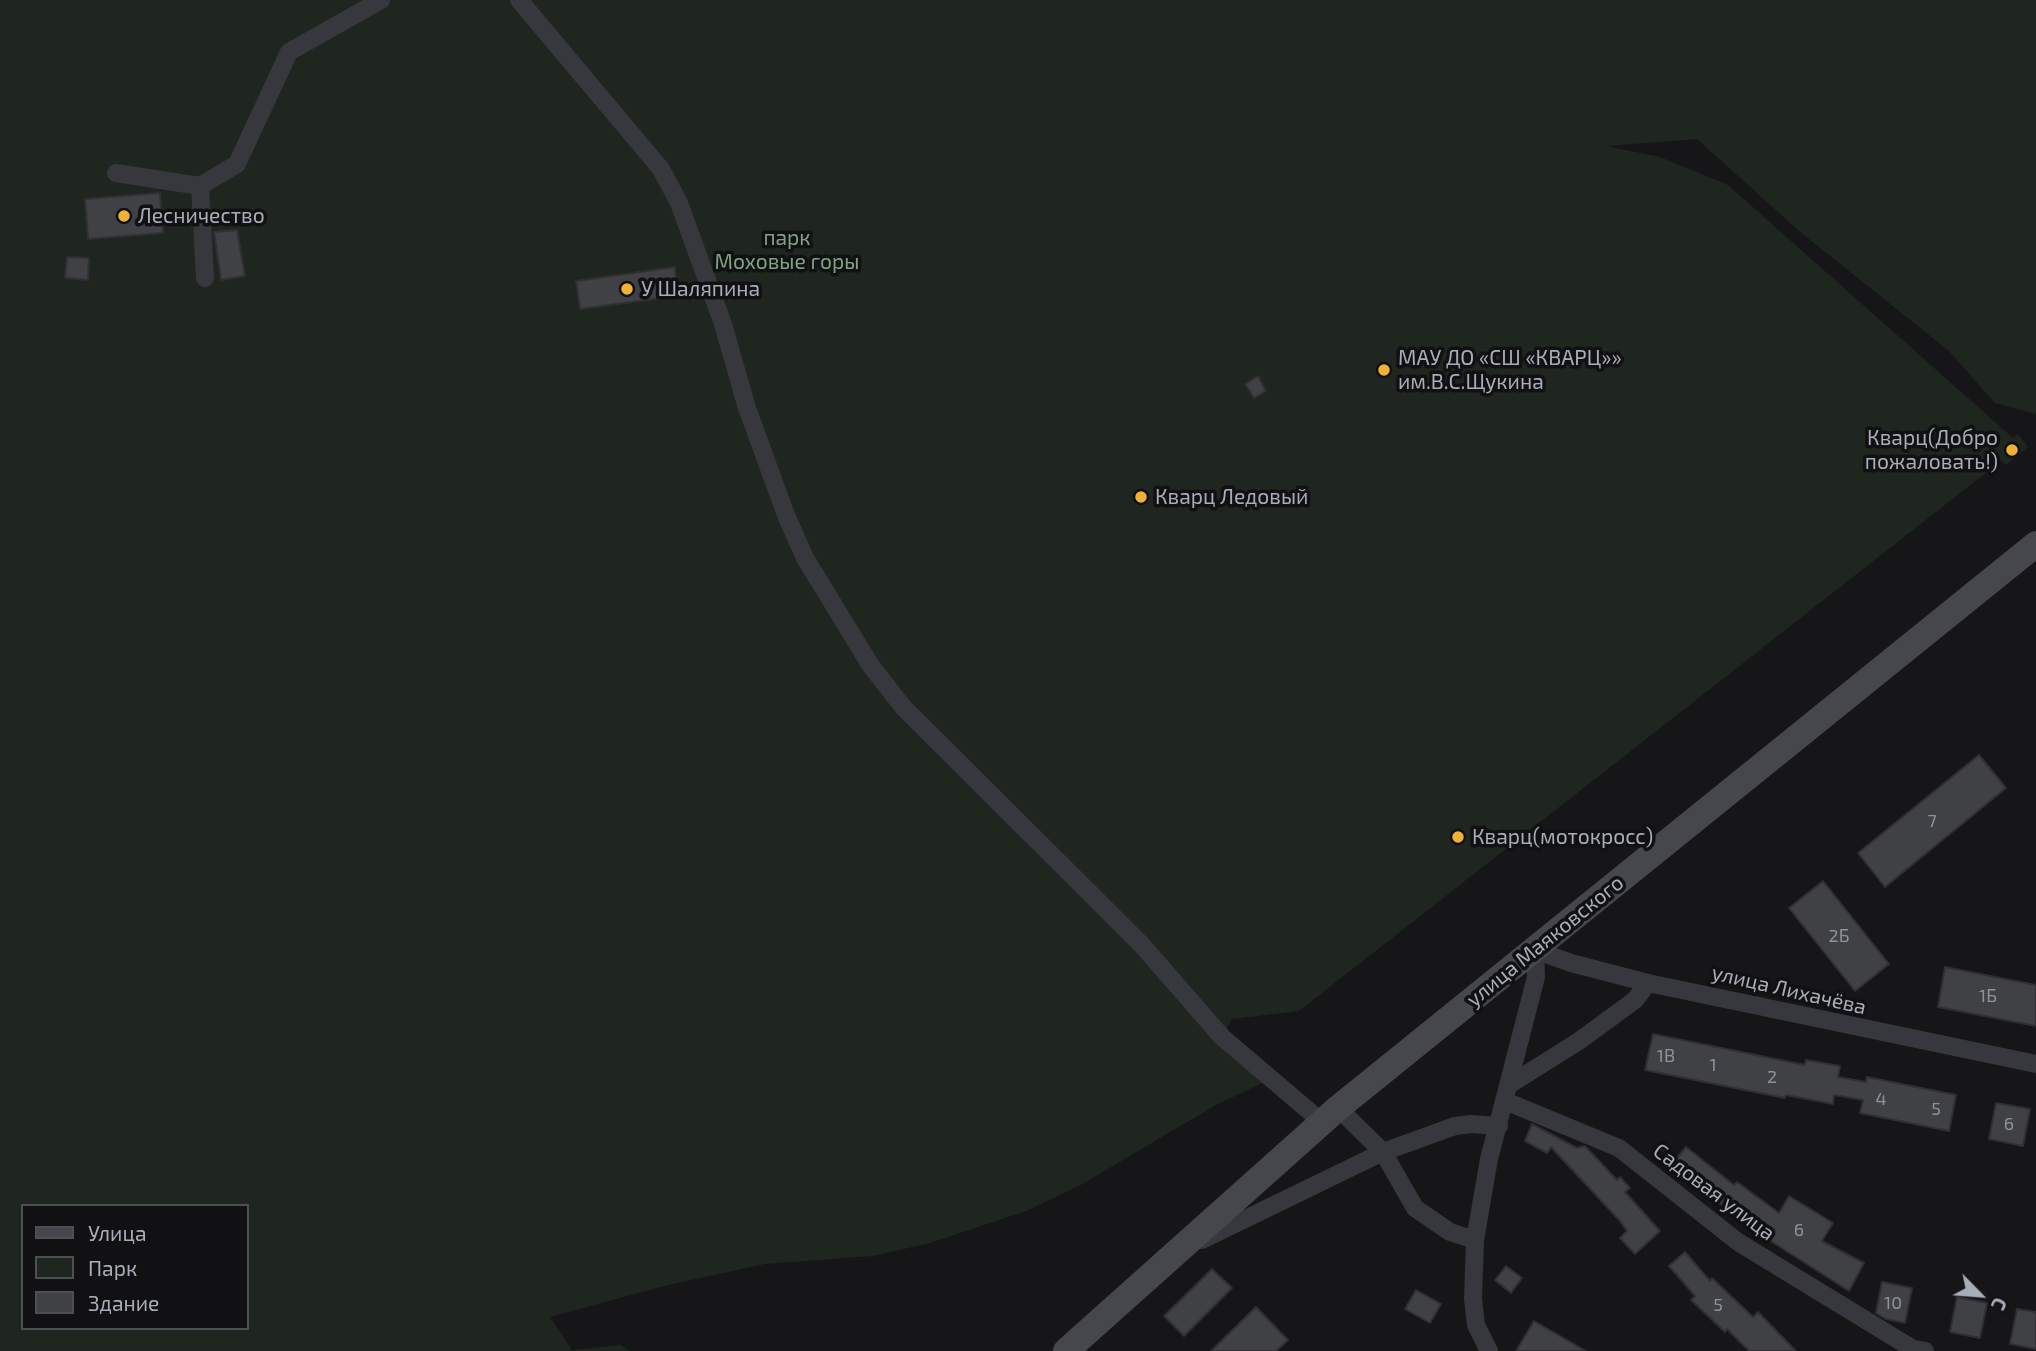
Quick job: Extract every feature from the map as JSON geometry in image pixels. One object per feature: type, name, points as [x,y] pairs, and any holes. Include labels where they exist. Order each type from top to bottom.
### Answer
[{"type":"main road","name":"улица Маяковского","points":[[1066,1351],[1162,1262],[1330,1115],[2036,544]]},
{"type":"street","points":[[116,173],[200,186],[237,164],[289,52],[381,0]]},
{"type":"street","points":[[519,0],[661,169],[679,203],[723,324],[747,408],[786,514],[805,558],[871,666],[903,707],[1141,944],[1222,1037],[1383,1152],[1415,1208],[1450,1232],[1475,1240]]},
{"type":"street","points":[[200,186],[205,278]]},
{"type":"street","points":[[1489,1351],[1476,1325],[1473,1298],[1475,1240],[1489,1158],[1536,977],[1535,950]]},
{"type":"street","name":"улица Лихачёва","points":[[1535,950],[1571,963],[1648,983],[2036,1064]]},
{"type":"street","points":[[1507,1093],[1635,1000],[1648,983]]},
{"type":"street","name":"Садовая улица","points":[[1507,1093],[1619,1149],[1738,1242],[1913,1349],[1925,1351]]},
{"type":"street","points":[[1162,1262],[1245,1217],[1383,1152],[1455,1126],[1499,1126]]},
{"type":"green space","name":"парк Моховые горы","points":[[0,0],[2036,0],[2036,414],[1995,403],[1949,351],[1799,231],[1697,139],[1607,146],[1660,157],[1728,185],[2013,438],[2018,434],[2028,447],[2006,465],[2001,461],[1299,1011],[1232,1019],[1222,1038],[1271,1079],[1216,1105],[1079,1186],[1026,1211],[930,1243],[873,1256],[765,1264],[668,1285],[550,1317],[572,1350],[621,1345],[630,1351],[0,1351]]},
{"type":"building","name":"Лесничество","points":[[160,193],[163,233],[88,239],[85,199]]},
{"type":"building","points":[[237,230],[245,276],[221,280],[214,232]]},
{"type":"building","points":[[67,257],[89,258],[88,280],[65,278]]},
{"type":"building","name":"У Шаляпина","points":[[675,267],[677,296],[580,309],[576,281]]},
{"type":"building","points":[[1258,376],[1266,391],[1254,398],[1245,384]]},
{"type":"building","points":[[1979,755],[2006,788],[1885,887],[1858,853]]},
{"type":"building","points":[[1823,881],[1889,964],[1855,991],[1789,908]]},
{"type":"building","points":[[1945,967],[2036,985],[2036,1026],[1938,1007]]},
{"type":"building","points":[[1653,1034],[1805,1065],[1806,1060],[1840,1066],[1838,1077],[1866,1082],[1867,1077],[1956,1095],[1949,1131],[1860,1113],[1863,1100],[1834,1095],[1833,1104],[1786,1095],[1785,1098],[1645,1070]]},
{"type":"building","points":[[1996,1103],[2030,1109],[2023,1146],[1989,1139]]},
{"type":"building","points":[[1532,1124],[1577,1148],[1585,1146],[1617,1180],[1620,1177],[1630,1188],[1625,1192],[1660,1231],[1635,1254],[1620,1238],[1627,1231],[1620,1221],[1551,1147],[1547,1153],[1525,1141]]},
{"type":"building","points":[[1686,1147],[1734,1185],[1737,1182],[1779,1213],[1789,1196],[1833,1223],[1822,1241],[1864,1263],[1849,1291],[1755,1231],[1671,1165]]},
{"type":"building","points":[[1685,1252],[1710,1281],[1712,1278],[1753,1317],[1758,1312],[1796,1351],[1749,1351],[1727,1329],[1725,1332],[1691,1300],[1695,1296],[1669,1266]]},
{"type":"building","points":[[1506,1266],[1522,1278],[1511,1293],[1495,1280]]},
{"type":"building","points":[[1212,1269],[1232,1288],[1184,1336],[1164,1316]]},
{"type":"building","points":[[1882,1282],[1912,1288],[1905,1323],[1886,1319],[1876,1313]]},
{"type":"building","points":[[1416,1290],[1441,1304],[1430,1323],[1405,1309]]},
{"type":"building","points":[[1957,1297],[1987,1303],[1980,1338],[1950,1332]]},
{"type":"building","points":[[1256,1307],[1288,1340],[1276,1351],[1211,1351]]},
{"type":"building","points":[[2017,1309],[2036,1312],[2036,1349],[2010,1344]]},
{"type":"building","points":[[1534,1321],[1586,1351],[1516,1351]]},
{"type":"place","name":"Лесничество","points":[[124,216]]},
{"type":"place","name":"У Шаляпина","points":[[627,289]]},
{"type":"place","name":"МАУ ДО «СШ «КВАРЦ»» им.В.С.Щукина","points":[[1384,370]]},
{"type":"place","name":"Кварц(Добро пожаловать!)","points":[[2012,450]]},
{"type":"place","name":"Кварц Ледовый","points":[[1141,497]]},
{"type":"place","name":"Кварц(мотокросс)","points":[[1458,837]]}]
